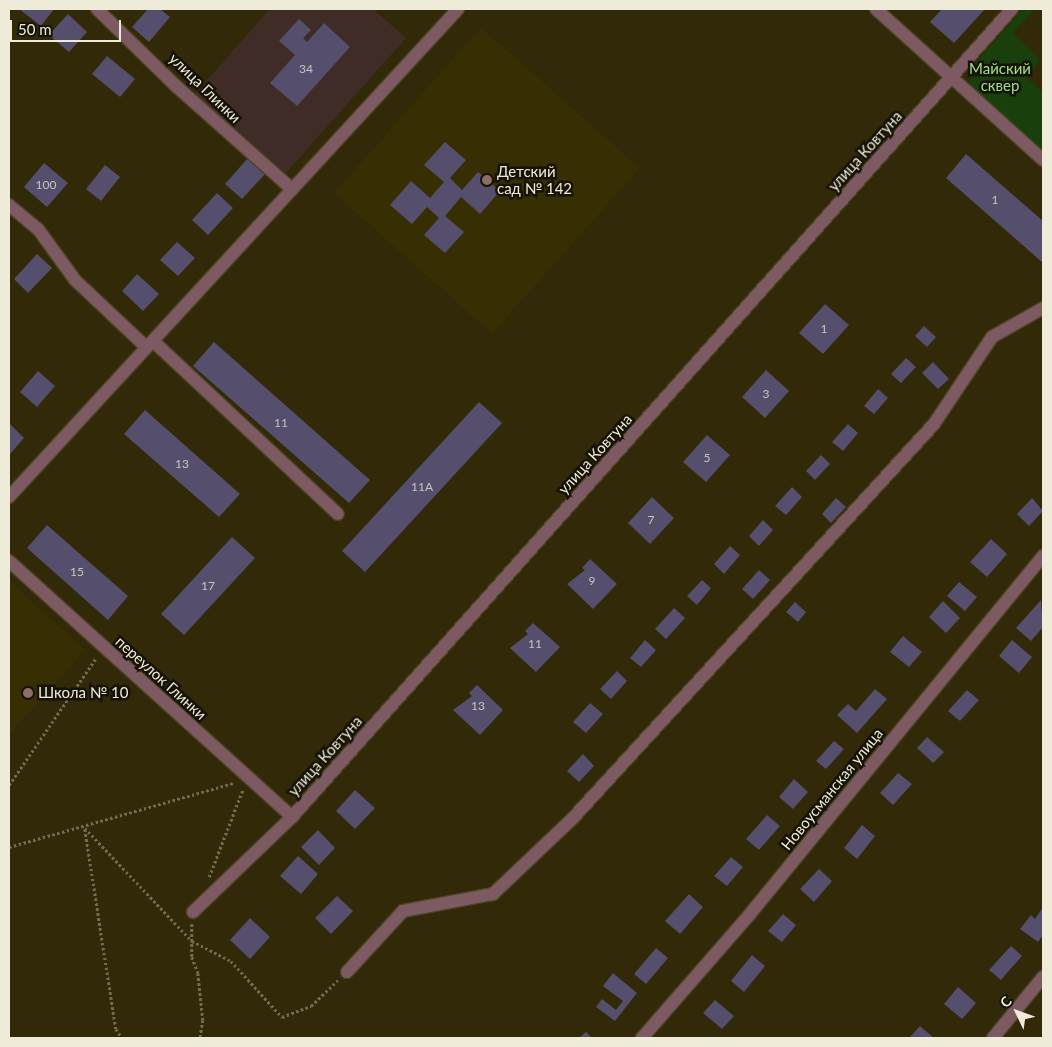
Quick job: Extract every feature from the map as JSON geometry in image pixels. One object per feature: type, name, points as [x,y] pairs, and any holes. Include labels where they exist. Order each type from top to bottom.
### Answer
[{"type":"street","name":"улица Глинки","points":[[97,9],[177,87],[292,190]]},
{"type":"street","points":[[9,497],[458,9]]},
{"type":"street","points":[[876,9],[1043,160]]},
{"type":"street","name":"улица Ковтуна","points":[[193,912],[292,817],[1012,9]]},
{"type":"street","points":[[9,204],[38,229],[75,280],[338,514]]},
{"type":"street","points":[[347,972],[403,911],[493,894],[573,818],[934,424],[992,337],[1043,308]]},
{"type":"street","name":"Новоусманская улица","points":[[642,1038],[750,914],[1043,556]]},
{"type":"street","name":"переулок Глинки","points":[[9,561],[247,779],[292,817]]},
{"type":"street","points":[[993,1038],[1043,976]]},
{"type":"path","points":[[9,785],[104,647]]},
{"type":"path","points":[[9,847],[85,828],[247,779]]},
{"type":"path","points":[[85,828],[192,941],[231,961],[282,1017],[311,1006],[347,972]]},
{"type":"path","points":[[85,828],[116,1029],[122,1038]]},
{"type":"shaded area","points":[[270,9],[373,9],[406,38],[284,175],[194,95]]},
{"type":"shaded area","name":"Детский сад № 142","points":[[481,27],[640,168],[492,334],[334,193]]},
{"type":"shaded area","name":"Школа № 10","points":[[9,580],[85,650],[9,735]]},
{"type":"green space","name":"Майский сквер","points":[[1023,9],[1035,9],[1013,33],[1040,60],[1027,78],[1043,92],[1043,153],[969,86],[975,63]]},
{"type":"building","points":[[19,9],[54,9],[41,26]]},
{"type":"building","points":[[148,9],[160,9],[170,17],[149,42],[132,27]]},
{"type":"building","points":[[942,9],[985,9],[954,43],[930,22]]},
{"type":"building","points":[[68,14],[87,32],[69,52],[49,35]]},
{"type":"building","points":[[299,19],[311,30],[303,38],[307,42],[324,23],[350,47],[297,106],[270,83],[295,55],[279,41]]},
{"type":"building","points":[[107,56],[135,79],[120,97],[92,74]]},
{"type":"building","points":[[445,142],[466,160],[450,178],[462,190],[478,172],[500,191],[480,214],[461,197],[445,216],[464,232],[445,253],[424,235],[439,218],[427,207],[412,224],[390,205],[411,181],[430,198],[444,182],[424,165]]},
{"type":"building","points":[[966,154],[1043,221],[1043,263],[946,178]]},
{"type":"building","points":[[248,158],[265,174],[242,199],[225,184]]},
{"type":"building","points":[[44,163],[68,183],[47,207],[24,187]]},
{"type":"building","points":[[105,165],[120,177],[101,201],[86,189]]},
{"type":"building","points":[[217,193],[233,208],[208,235],[192,220]]},
{"type":"building","points":[[177,242],[195,258],[178,276],[160,260]]},
{"type":"building","points":[[37,254],[52,268],[28,293],[14,279]]},
{"type":"building","points":[[137,274],[159,294],[143,311],[122,291]]},
{"type":"building","points":[[825,304],[849,325],[823,354],[799,333]]},
{"type":"building","points":[[924,326],[936,337],[927,347],[915,336]]},
{"type":"building","points":[[214,342],[370,480],[349,503],[193,366]]},
{"type":"building","points":[[906,358],[916,367],[901,383],[891,374]]},
{"type":"building","points":[[933,362],[949,379],[938,389],[922,373]]},
{"type":"building","points":[[766,370],[789,391],[765,418],[742,397]]},
{"type":"building","points":[[38,371],[55,386],[37,407],[20,392]]},
{"type":"building","points":[[878,389],[888,398],[874,414],[864,406]]},
{"type":"building","points":[[479,402],[502,423],[365,572],[342,551]]},
{"type":"building","points":[[145,410],[240,494],[219,517],[124,434]]},
{"type":"building","points":[[9,423],[24,438],[10,454],[9,453]]},
{"type":"building","points":[[848,424],[858,433],[843,451],[832,442]]},
{"type":"building","points":[[707,435],[730,455],[706,482],[683,462]]},
{"type":"building","points":[[821,455],[830,464],[815,480],[806,471]]},
{"type":"building","points":[[792,487],[802,497],[786,515],[775,506]]},
{"type":"building","points":[[652,497],[674,518],[650,544],[628,523]]},
{"type":"building","points":[[836,498],[846,507],[831,523],[822,514]]},
{"type":"building","points":[[1032,498],[1043,511],[1029,526],[1017,514]]},
{"type":"building","points":[[763,520],[773,530],[759,546],[749,536]]},
{"type":"building","points":[[47,525],[128,596],[108,620],[27,548]]},
{"type":"building","points":[[232,537],[255,558],[184,635],[161,614]]},
{"type":"building","points":[[991,539],[1007,554],[987,577],[970,562]]},
{"type":"building","points":[[730,546],[740,555],[724,574],[714,564]]},
{"type":"building","points":[[590,559],[617,584],[593,609],[567,584],[585,570],[582,568]]},
{"type":"building","points":[[759,570],[770,580],[753,599],[742,589]]},
{"type":"building","points":[[702,580],[711,588],[697,605],[687,596]]},
{"type":"building","points":[[959,582],[977,597],[965,611],[947,596]]},
{"type":"building","points":[[1041,600],[1043,627],[1031,641],[1016,628]]},
{"type":"building","points":[[943,601],[960,618],[946,633],[929,617]]},
{"type":"building","points":[[795,602],[806,612],[798,622],[786,612]]},
{"type":"building","points":[[674,608],[685,618],[666,639],[655,629]]},
{"type":"building","points":[[533,623],[560,647],[536,672],[510,648],[528,634],[525,631]]},
{"type":"building","points":[[903,636],[922,652],[909,667],[890,652]]},
{"type":"building","points":[[645,640],[656,650],[641,667],[630,658]]},
{"type":"building","points":[[1012,640],[1032,657],[1019,673],[999,656]]},
{"type":"building","points":[[617,671],[627,681],[611,699],[600,689]]},
{"type":"building","points":[[477,685],[503,710],[480,735],[453,710],[472,696],[469,693]]},
{"type":"building","points":[[875,689],[887,699],[857,733],[837,715],[848,704],[856,711]]},
{"type":"building","points":[[967,690],[979,700],[960,721],[948,711]]},
{"type":"building","points":[[590,703],[603,714],[586,733],[573,722]]},
{"type":"building","points":[[927,737],[944,752],[933,763],[917,748]]},
{"type":"building","points":[[834,741],[844,749],[826,769],[816,761]]},
{"type":"building","points":[[583,754],[594,766],[579,782],[567,771]]},
{"type":"building","points":[[898,773],[912,784],[893,805],[880,793]]},
{"type":"building","points":[[794,779],[808,792],[793,809],[779,797]]},
{"type":"building","points":[[355,790],[375,808],[355,829],[336,811]]},
{"type":"building","points":[[767,815],[780,826],[759,850],[746,839]]},
{"type":"building","points":[[862,825],[875,836],[857,859],[844,848]]},
{"type":"building","points":[[318,830],[335,848],[319,865],[301,847]]},
{"type":"building","points":[[298,856],[318,874],[301,894],[280,876]]},
{"type":"building","points":[[731,857],[743,867],[727,886],[714,876]]},
{"type":"building","points":[[819,869],[832,881],[814,902],[800,889]]},
{"type":"building","points":[[689,894],[703,907],[680,934],[665,921]]},
{"type":"building","points":[[337,896],[353,911],[331,934],[315,918]]},
{"type":"building","points":[[1043,907],[1043,935],[1038,942],[1020,929],[1031,915],[1035,919]]},
{"type":"building","points":[[783,914],[796,925],[782,942],[768,931]]},
{"type":"building","points":[[250,918],[270,937],[250,959],[230,940]]},
{"type":"building","points":[[1011,946],[1022,956],[1001,980],[989,970]]},
{"type":"building","points":[[656,948],[668,958],[646,984],[634,974]]},
{"type":"building","points":[[752,955],[765,966],[744,992],[731,981]]},
{"type":"building","points":[[613,973],[637,993],[615,1021],[596,1007],[602,999],[616,1010],[623,1001],[603,986]]},
{"type":"building","points":[[958,987],[976,1003],[962,1019],[944,1004]]},
{"type":"building","points":[[715,1000],[734,1016],[722,1029],[703,1013]]},
{"type":"building","points":[[920,1026],[934,1038],[909,1038]]},
{"type":"building","points":[[586,1032],[592,1038],[579,1038]]},
{"type":"place","name":"Детский сад № 142","points":[[487,180]]},
{"type":"place","name":"Школа № 10","points":[[28,693]]}]
